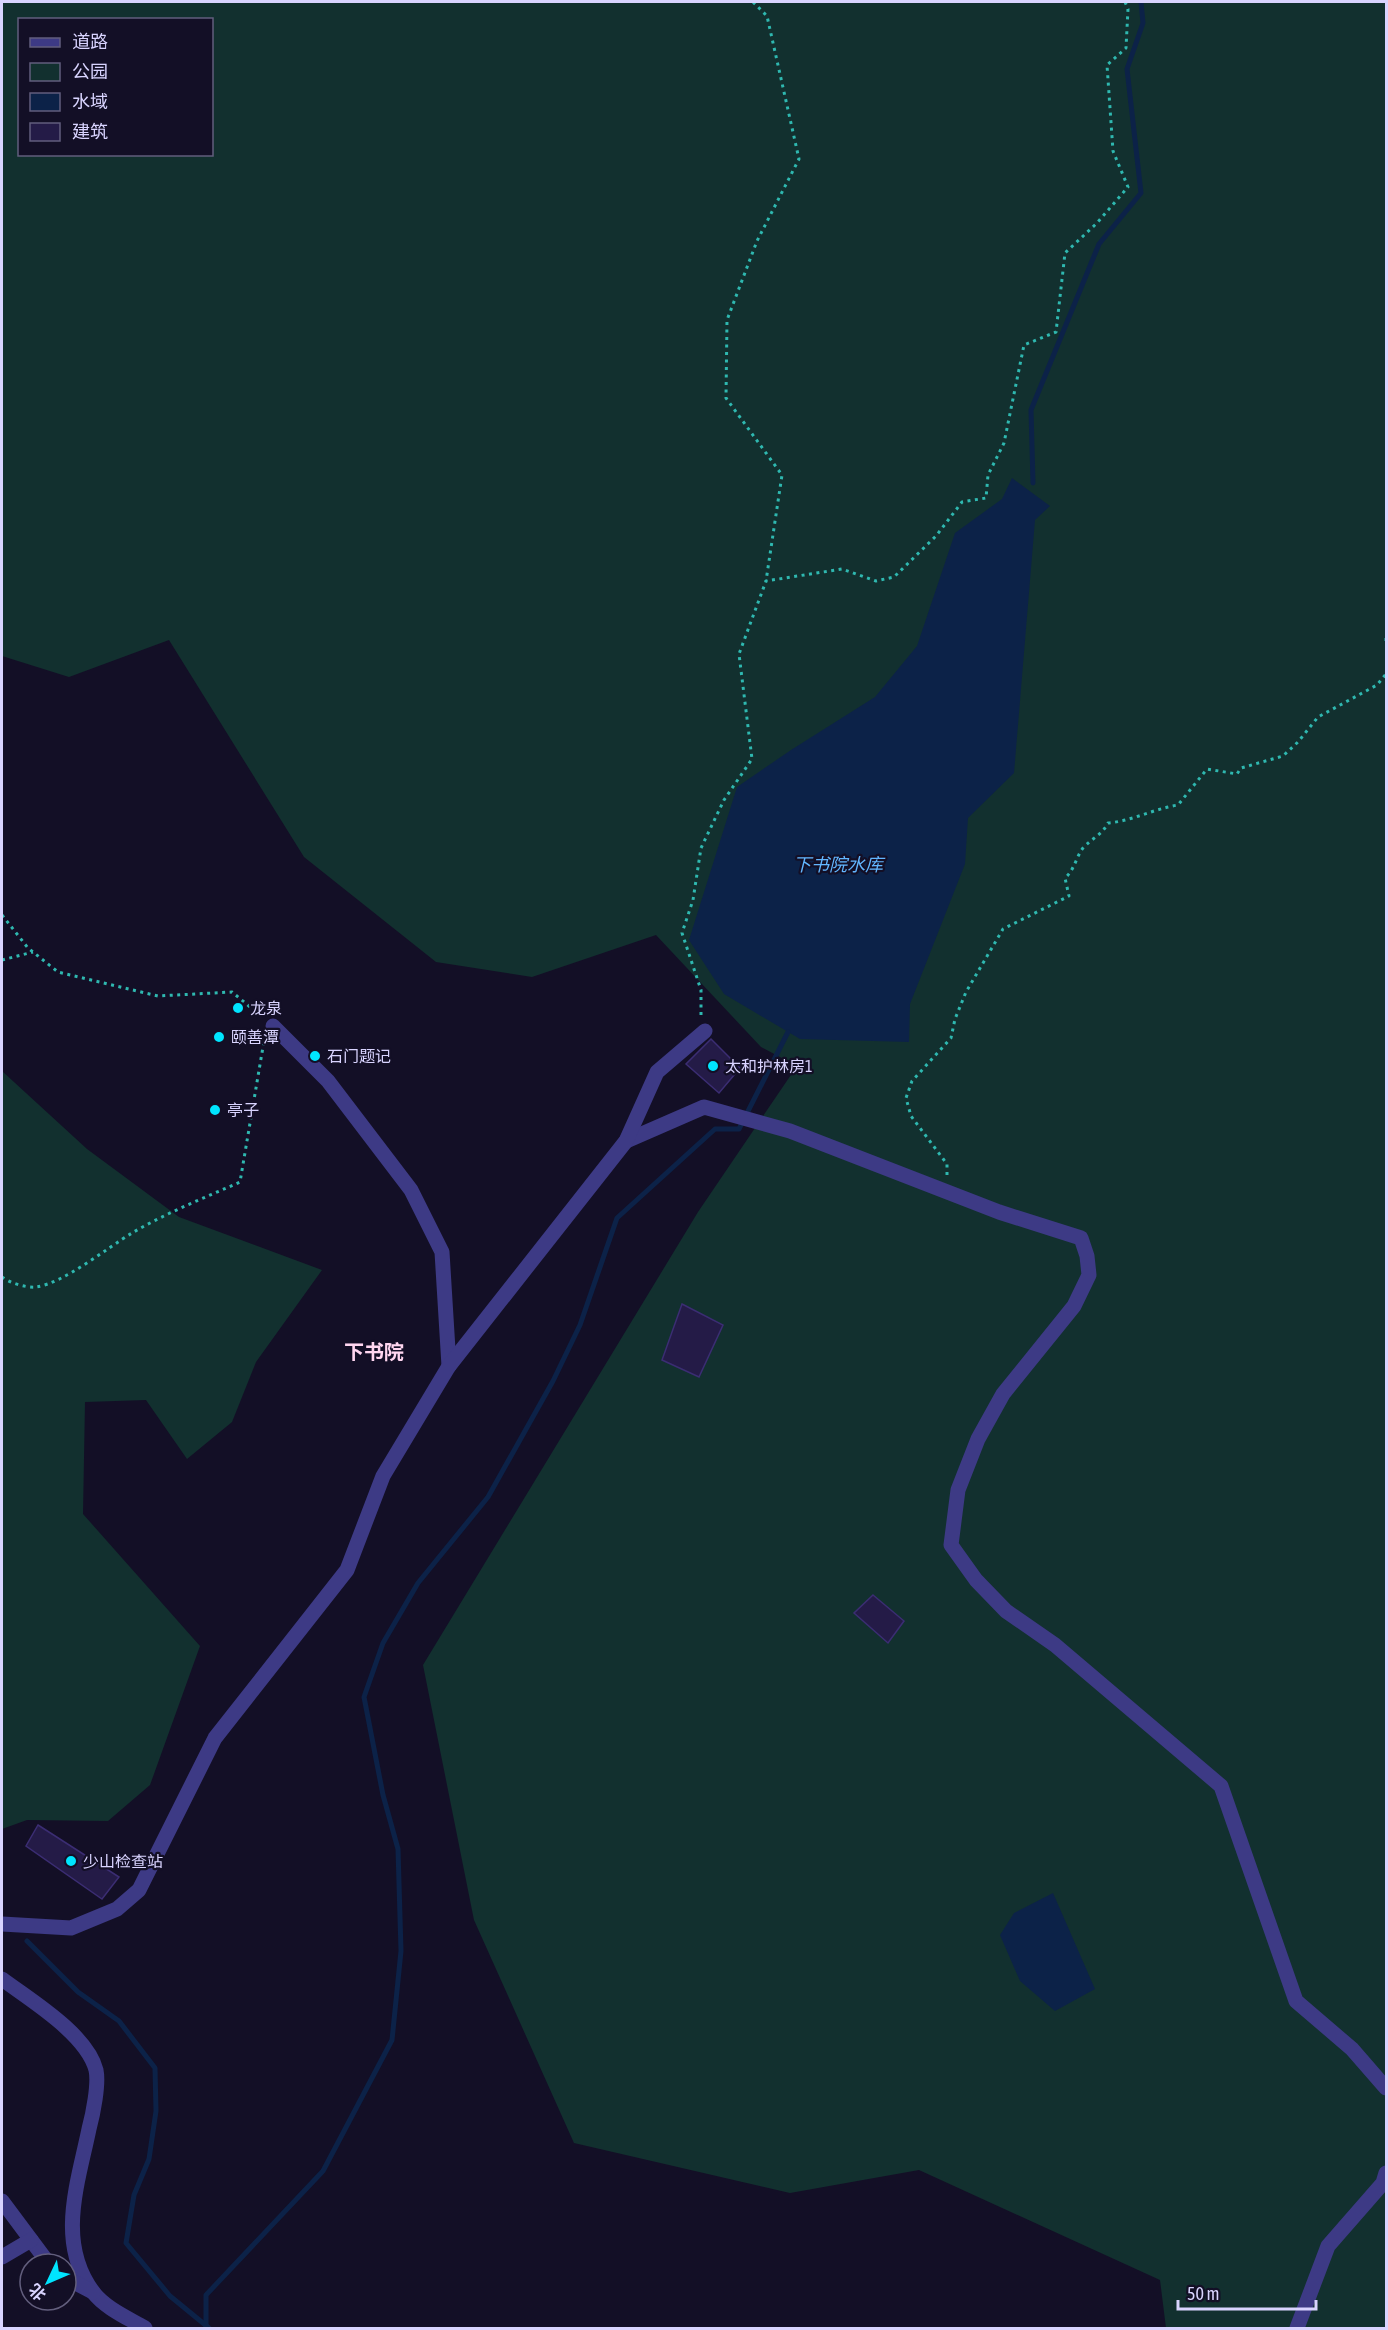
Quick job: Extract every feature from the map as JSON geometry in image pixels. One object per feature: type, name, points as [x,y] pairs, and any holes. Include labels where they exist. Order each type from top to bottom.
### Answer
[{"type":"street","points":[[271,1024],[328,1081],[411,1190],[442,1252],[449,1366]]},
{"type":"street","points":[[2,1924],[71,1928],[117,1909],[139,1890],[215,1738],[347,1570],[383,1476],[449,1366],[626,1141],[657,1072],[705,1031]]},
{"type":"street","points":[[626,1141],[704,1107],[790,1131],[942,1190],[1081,1239],[1088,1256],[1089,1275],[1074,1306],[1003,1394],[978,1439],[958,1490],[951,1545],[976,1580],[1006,1611],[1056,1645],[1221,1786],[1296,2001],[1352,2049],[1386,2088]]},
{"type":"street","points":[[2,1979],[52,2016],[83,2045],[96,2070],[94,2109],[71,2218],[74,2256],[93,2292]]},
{"type":"street","points":[[1297,2328],[1328,2246],[1383,2182],[1386,2173]]},
{"type":"street","points":[[2,2201],[40,2252]]},
{"type":"street","points":[[2,2257],[31,2240]]},
{"type":"street","points":[[78,2284],[93,2292],[117,2312],[145,2328]]},
{"type":"path","points":[[705,1031],[701,1015],[701,990],[682,933],[693,900],[701,848],[723,800],[752,759],[739,654],[766,580],[782,475],[726,398],[727,320],[757,241],[800,159],[767,16],[753,2]]},
{"type":"path","points":[[766,580],[843,569],[876,581],[894,577],[936,536],[962,502],[986,498],[987,475],[1004,443],[1024,345],[1056,332],[1065,253],[1097,223],[1128,187],[1113,151],[1107,65],[1126,48],[1128,9],[1125,2]]},
{"type":"path","points":[[942,1190],[947,1176],[947,1164],[911,1116],[906,1098],[912,1081],[951,1038],[955,1018],[966,992],[1003,929],[1069,896],[1065,878],[1073,870],[1083,848],[1102,833],[1108,823],[1125,822],[1154,809],[1178,806],[1207,770],[1237,774],[1241,768],[1283,756],[1318,717],[1377,685],[1386,674]]},
{"type":"path","points":[[2,915],[33,952],[58,972],[158,996],[232,992],[271,1024],[258,1069],[240,1182],[133,1232],[70,1273],[36,1287],[8,1282],[2,1277]]},
{"type":"path","points":[[2,960],[33,952]]},
{"type":"green space","points":[[2,2],[1386,2],[1386,2328],[1166,2328],[1160,2280],[919,2170],[790,2193],[574,2143],[474,1920],[423,1665],[698,1212],[797,1066],[761,1047],[656,935],[532,977],[436,962],[304,857],[169,640],[69,677],[2,656]]},
{"type":"green space","points":[[2,1071],[87,1149],[179,1217],[322,1270],[256,1362],[232,1422],[187,1459],[146,1400],[85,1402],[83,1514],[200,1646],[150,1785],[108,1821],[27,1820],[2,1829]]},
{"type":"water","name":"下书院水库","points":[[1012,478],[1050,506],[1035,520],[1014,773],[968,818],[965,864],[910,1004],[909,1042],[800,1039],[724,994],[689,940],[737,787],[875,697],[917,646],[955,533],[1002,499]]},
{"type":"water","points":[[1053,1893],[1095,1989],[1055,2011],[1020,1981],[1000,1935],[1014,1913]]},
{"type":"building","name":"太和护林房1","points":[[711,1039],[740,1068],[719,1093],[686,1064]]},
{"type":"building","points":[[682,1304],[723,1325],[699,1377],[662,1360]]},
{"type":"building","points":[[873,1595],[904,1621],[888,1643],[854,1613]]},
{"type":"building","name":"少山检查站","points":[[38,1825],[119,1877],[102,1899],[26,1846]]},
{"type":"waterway","points":[[1033,483],[1031,410],[1099,244],[1141,193],[1127,69],[1143,23],[1141,2]]},
{"type":"waterway","points":[[206,2326],[206,2295],[323,2171],[392,2040],[401,1951],[398,1849],[383,1795],[364,1697],[383,1643],[418,1583],[488,1497],[553,1381],[580,1325],[617,1218],[715,1129],[739,1129],[788,1032]]},
{"type":"waterway","points":[[27,1941],[78,1992],[119,2021],[155,2068],[156,2111],[149,2159],[134,2195],[126,2243],[170,2296],[209,2328]]},
{"type":"place","name":"龙泉","points":[[238,1008]]},
{"type":"place","name":"颐善潭","points":[[219,1037]]},
{"type":"place","name":"石门题记","points":[[315,1056]]},
{"type":"place","name":"太和护林房1","points":[[713,1066]]},
{"type":"place","name":"亭子","points":[[215,1110]]},
{"type":"place","name":"少山检查站","points":[[71,1861]]},
{"type":"district","name":"下书院","points":[[374,1352]]}]
